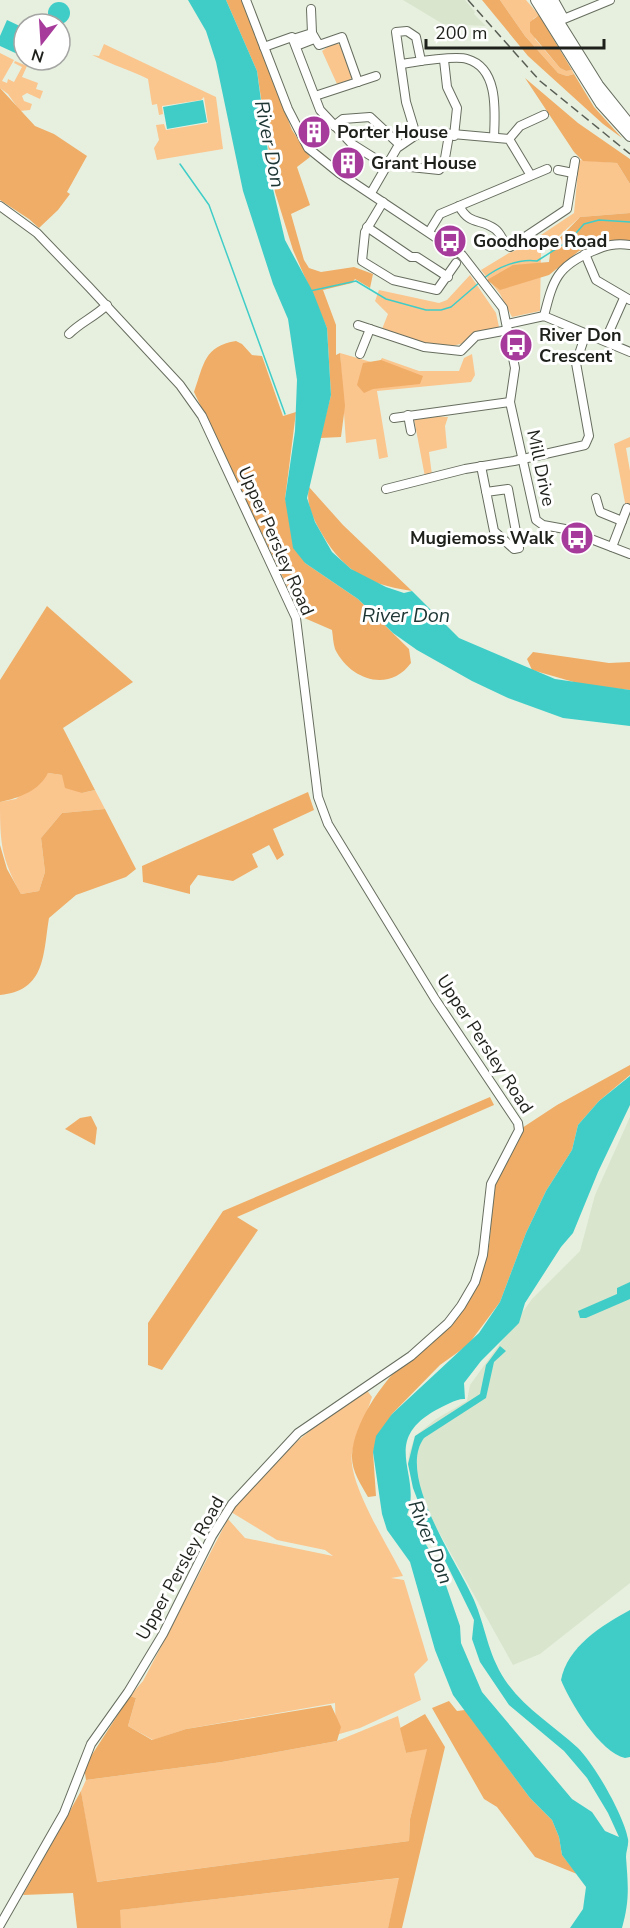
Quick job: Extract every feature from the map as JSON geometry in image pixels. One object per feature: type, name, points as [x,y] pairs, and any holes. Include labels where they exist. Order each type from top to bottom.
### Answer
[{"type":"main road","points":[[536,0],[558,21],[604,109],[630,136]]},
{"type":"main road","points":[[545,0],[604,94],[630,125]]},
{"type":"street","name":"Mill Drive","points":[[246,0],[288,109],[308,148],[327,165],[462,255],[503,308],[515,368],[510,402],[538,523],[565,529],[630,554]]},
{"type":"street","points":[[554,0],[558,21],[610,0]]},
{"type":"street","points":[[310,9],[313,36],[319,45],[342,37],[358,82]]},
{"type":"street","points":[[416,135],[410,117],[396,32],[407,31],[418,39],[421,61]]},
{"type":"street","points":[[264,47],[292,36],[320,110],[352,144],[389,163],[439,170],[444,164],[457,108],[447,87],[444,60]]},
{"type":"street","points":[[295,43],[313,36]]},
{"type":"street","points":[[401,64],[467,59],[487,76],[495,107],[494,137]]},
{"type":"street","points":[[315,96],[376,76]]},
{"type":"street","points":[[509,139],[520,126],[544,115]]},
{"type":"street","points":[[334,126],[343,119],[370,117],[400,145]]},
{"type":"street","points":[[371,193],[400,145],[416,135],[430,132],[509,139]]},
{"type":"street","points":[[509,139],[530,174]]},
{"type":"street","points":[[459,206],[470,220],[494,228],[509,247],[565,211],[569,204],[575,161]]},
{"type":"street","points":[[429,232],[440,214],[530,174],[547,169]]},
{"type":"street","points":[[558,170],[573,173]]},
{"type":"street","points":[[383,202],[367,227],[362,261],[393,280],[437,290],[456,263]]},
{"type":"street","name":"Upper Persley Road","points":[[0,206],[37,233],[107,305],[180,385],[209,429],[242,507],[296,618],[318,797],[328,824],[435,999],[518,1123],[519,1130],[491,1184],[483,1255],[475,1282],[461,1306],[420,1348],[298,1432],[232,1504],[212,1536],[163,1634],[128,1692],[91,1744],[64,1813],[0,1925]]},
{"type":"street","points":[[367,227],[411,257],[417,257],[448,277]]},
{"type":"street","points":[[544,316],[551,288],[558,274],[569,262],[616,243],[630,245]]},
{"type":"street","points":[[585,254],[596,280],[620,292],[627,299],[605,341]]},
{"type":"street","points":[[69,334],[78,325],[92,320],[107,305]]},
{"type":"street","points":[[358,325],[424,347],[461,351],[476,336],[544,316],[630,352]]},
{"type":"street","points":[[360,354],[370,329]]},
{"type":"street","points":[[386,489],[481,466],[584,446],[590,436],[576,363],[586,333]]},
{"type":"street","points":[[394,418],[510,402]]},
{"type":"street","points":[[408,416],[411,431]]},
{"type":"street","points":[[481,466],[486,492],[495,531],[514,549],[519,548],[508,489],[486,492]]},
{"type":"street","points":[[596,498],[600,512],[622,521]]},
{"type":"street","points":[[612,547],[627,508]]},
{"type":"shaded area","points":[[226,0],[242,0],[292,130],[310,157],[297,167],[310,205],[291,214],[304,260],[309,268],[321,272],[354,267],[373,274],[370,288],[355,279],[352,283],[323,290],[336,325],[336,355],[340,353],[345,406],[341,437],[320,438],[331,395],[327,328],[293,250],[275,192],[257,71]]},
{"type":"shaded area","points":[[403,0],[465,0],[486,26],[443,24]]},
{"type":"shaded area","points":[[482,0],[500,0],[525,36],[558,73],[567,76],[574,74],[594,107],[622,138],[603,124],[528,56]]},
{"type":"shaded area","points":[[500,0],[526,0],[539,15],[533,19],[535,39],[560,68],[566,71],[572,70],[574,74],[567,76],[558,73],[525,36]]},
{"type":"shaded area","points":[[539,15],[572,70],[566,71],[560,68],[530,32],[530,22]]},
{"type":"shaded area","points":[[334,42],[340,45],[352,77],[350,80],[337,84],[322,51],[329,46],[329,43]]},
{"type":"shaded area","points":[[104,44],[216,97],[223,149],[157,160],[154,148],[159,140],[156,125],[164,124],[166,130],[208,123],[204,97],[201,100],[162,106],[163,114],[159,115],[157,104],[152,105],[148,79],[92,55],[99,56]]},
{"type":"shaded area","points":[[0,53],[12,59],[12,64],[2,81],[7,83],[8,79],[14,82],[19,72],[24,72],[22,77],[38,83],[36,89],[43,91],[40,99],[27,93],[22,96],[24,101],[32,104],[30,110],[20,111],[8,94],[0,88]]},
{"type":"shaded area","points":[[525,78],[578,123],[630,159],[630,184],[617,163],[583,161],[574,152]]},
{"type":"shaded area","points":[[0,88],[35,126],[54,134],[87,156],[67,192],[70,194],[58,210],[39,228],[0,200]]},
{"type":"shaded area","points":[[579,160],[617,163],[630,184],[630,213],[580,217],[541,252],[540,311],[512,317],[500,294],[481,270],[509,253],[542,240],[541,235],[574,213]]},
{"type":"shaded area","points":[[630,213],[630,243],[608,243],[579,251],[549,275],[500,290],[487,280],[513,265],[549,262],[551,247],[580,217]]},
{"type":"shaded area","points":[[470,275],[496,313],[499,327],[464,343],[443,346],[412,340],[382,329],[388,314],[375,301],[379,290],[439,303],[447,300]]},
{"type":"shaded area","points":[[236,341],[252,355],[262,356],[283,416],[296,412],[285,499],[305,563],[358,599],[409,649],[411,663],[392,678],[370,679],[360,675],[342,660],[335,649],[332,630],[302,617],[194,392],[203,365],[211,352],[225,343]]},
{"type":"shaded area","points":[[340,353],[378,364],[382,358],[419,371],[459,371],[464,358],[472,354],[475,375],[471,382],[377,391],[388,457],[379,459],[376,439],[346,443]]},
{"type":"shaded area","points":[[381,360],[423,376],[420,384],[373,389],[364,393],[357,385],[363,363]]},
{"type":"shaded area","points":[[429,416],[448,417],[445,426],[447,448],[429,452],[432,475],[425,477],[414,419]]},
{"type":"shaded area","points":[[630,437],[630,447],[626,448],[630,471],[630,507],[626,508],[614,444]]},
{"type":"shaded area","points":[[309,487],[343,525],[412,591],[367,579],[345,564],[327,542],[315,522],[309,502]]},
{"type":"shaded area","points":[[47,606],[133,682],[63,728],[95,790],[82,793],[65,788],[62,775],[48,773],[39,785],[28,793],[0,802],[0,680]]},
{"type":"shaded area","points":[[533,652],[609,663],[630,662],[630,690],[584,685],[532,670],[527,659]]},
{"type":"shaded area","points":[[48,773],[62,775],[82,793],[95,790],[105,809],[62,813],[41,838],[45,872],[39,891],[21,894],[9,870],[3,850],[0,802],[16,799]]},
{"type":"shaded area","points":[[308,792],[314,810],[273,829],[284,855],[277,860],[269,845],[252,854],[258,867],[233,881],[198,875],[190,886],[190,894],[143,882],[142,866]]},
{"type":"shaded area","points":[[105,809],[136,869],[126,877],[76,895],[49,918],[43,957],[34,978],[15,992],[0,995],[0,845],[7,869],[21,894],[39,891],[45,872],[41,838],[62,813]]},
{"type":"shaded area","points":[[630,1065],[630,1075],[599,1101],[578,1125],[572,1150],[546,1191],[526,1233],[500,1302],[468,1345],[440,1365],[392,1414],[373,1452],[376,1496],[368,1497],[357,1477],[352,1461],[354,1443],[363,1418],[377,1394],[402,1364],[434,1340],[443,1330],[481,1271],[490,1240],[492,1196],[496,1177],[520,1136],[522,1128],[557,1105]]},
{"type":"shaded area","points":[[490,1097],[494,1105],[237,1217],[258,1230],[162,1370],[148,1365],[148,1323],[223,1211]]},
{"type":"shaded area","points":[[91,1116],[97,1128],[95,1145],[65,1129],[80,1118]]},
{"type":"shaded area","points":[[630,1117],[630,1583],[540,1654],[513,1665],[435,1525],[426,1522],[413,1487],[408,1464],[409,1454],[415,1436],[436,1419],[467,1401],[470,1385],[532,1299],[580,1251],[595,1195]]},
{"type":"shaded area","points":[[366,1389],[372,1397],[354,1446],[352,1466],[370,1515],[403,1576],[391,1578],[404,1580],[428,1660],[414,1674],[421,1700],[360,1728],[336,1735],[335,1703],[186,1729],[153,1740],[128,1726],[136,1698],[130,1696],[143,1681],[228,1519],[245,1538],[333,1556],[325,1550],[277,1540],[231,1512],[260,1476],[293,1444]]},
{"type":"shaded area","points":[[130,1696],[136,1698],[128,1726],[152,1740],[186,1729],[331,1705],[341,1727],[337,1741],[222,1762],[86,1780],[84,1767]]},
{"type":"shaded area","points":[[449,1701],[457,1711],[465,1710],[530,1798],[552,1820],[559,1837],[562,1855],[577,1874],[535,1857],[497,1807],[484,1799],[432,1708]]},
{"type":"shaded area","points":[[425,1714],[445,1747],[402,1928],[388,1928],[399,1878],[120,1910],[121,1928],[77,1928],[73,1893],[23,1895],[81,1791],[97,1882],[409,1841],[410,1819],[427,1749],[406,1753],[400,1728]]},
{"type":"shaded area","points":[[398,1716],[406,1753],[428,1748],[410,1819],[409,1841],[96,1882],[81,1791],[86,1780],[222,1762],[337,1741]]},
{"type":"shaded area","points":[[400,1878],[388,1928],[121,1928],[119,1910]]},
{"type":"water","name":"River Don","points":[[188,0],[226,0],[257,71],[273,189],[285,240],[313,292],[327,328],[331,395],[307,498],[315,522],[332,552],[351,569],[386,587],[404,593],[412,591],[459,638],[555,679],[630,690],[630,726],[563,718],[508,698],[472,681],[417,650],[393,633],[358,599],[305,563],[293,548],[285,499],[295,431],[297,380],[288,319],[273,284],[243,191],[216,62],[206,31]]},
{"type":"water","points":[[59,2],[67,5],[70,12],[48,12],[51,5]]},
{"type":"water","points":[[7,20],[12,22],[12,52],[0,46],[0,36]]},
{"type":"water","points":[[203,100],[207,122],[167,129],[163,107]]},
{"type":"water","name":"River Don","points":[[630,1076],[630,1105],[598,1172],[573,1233],[561,1247],[525,1303],[519,1323],[481,1361],[464,1383],[465,1399],[447,1404],[419,1422],[410,1434],[406,1447],[411,1500],[407,1515],[415,1521],[416,1529],[439,1565],[460,1626],[461,1643],[482,1692],[572,1799],[592,1812],[605,1831],[619,1837],[587,1778],[564,1751],[509,1705],[480,1662],[472,1639],[474,1620],[426,1522],[413,1488],[408,1464],[415,1436],[480,1394],[486,1365],[500,1346],[506,1351],[494,1362],[486,1398],[424,1438],[417,1454],[418,1474],[423,1496],[444,1543],[474,1600],[499,1670],[530,1708],[585,1756],[608,1791],[621,1817],[628,1841],[626,1857],[628,1892],[622,1928],[570,1928],[583,1909],[586,1887],[562,1855],[559,1837],[552,1820],[530,1798],[453,1695],[435,1650],[410,1562],[387,1530],[382,1514],[373,1452],[376,1436],[392,1414],[479,1333],[500,1302],[526,1233],[546,1191],[572,1150],[578,1125],[599,1101]]},
{"type":"water","points":[[630,1282],[630,1299],[586,1318],[580,1318],[578,1311],[617,1294],[617,1288]]},
{"type":"water","points":[[630,1610],[630,1757],[625,1758],[615,1754],[596,1737],[571,1701],[561,1680],[570,1657],[578,1647],[597,1630]]},
{"type":"waterway","points":[[180,164],[209,205],[285,414]]},
{"type":"waterway","points":[[483,279],[509,264],[537,261],[570,240],[584,224],[599,220],[630,222]]},
{"type":"waterway","points":[[310,291],[356,281],[386,299],[426,310],[441,310],[451,307],[480,282]]},
{"type":"railway","points":[[468,0],[540,81],[630,154]]},
{"type":"place","name":"Porter House","points":[[314,132]]},
{"type":"place","name":"Grant House","points":[[348,163]]},
{"type":"place","name":"Goodhope Road","points":[[450,241]]},
{"type":"place","name":"River Don Crescent","points":[[516,345]]},
{"type":"place","name":"Mugiemoss Walk","points":[[577,538]]}]
